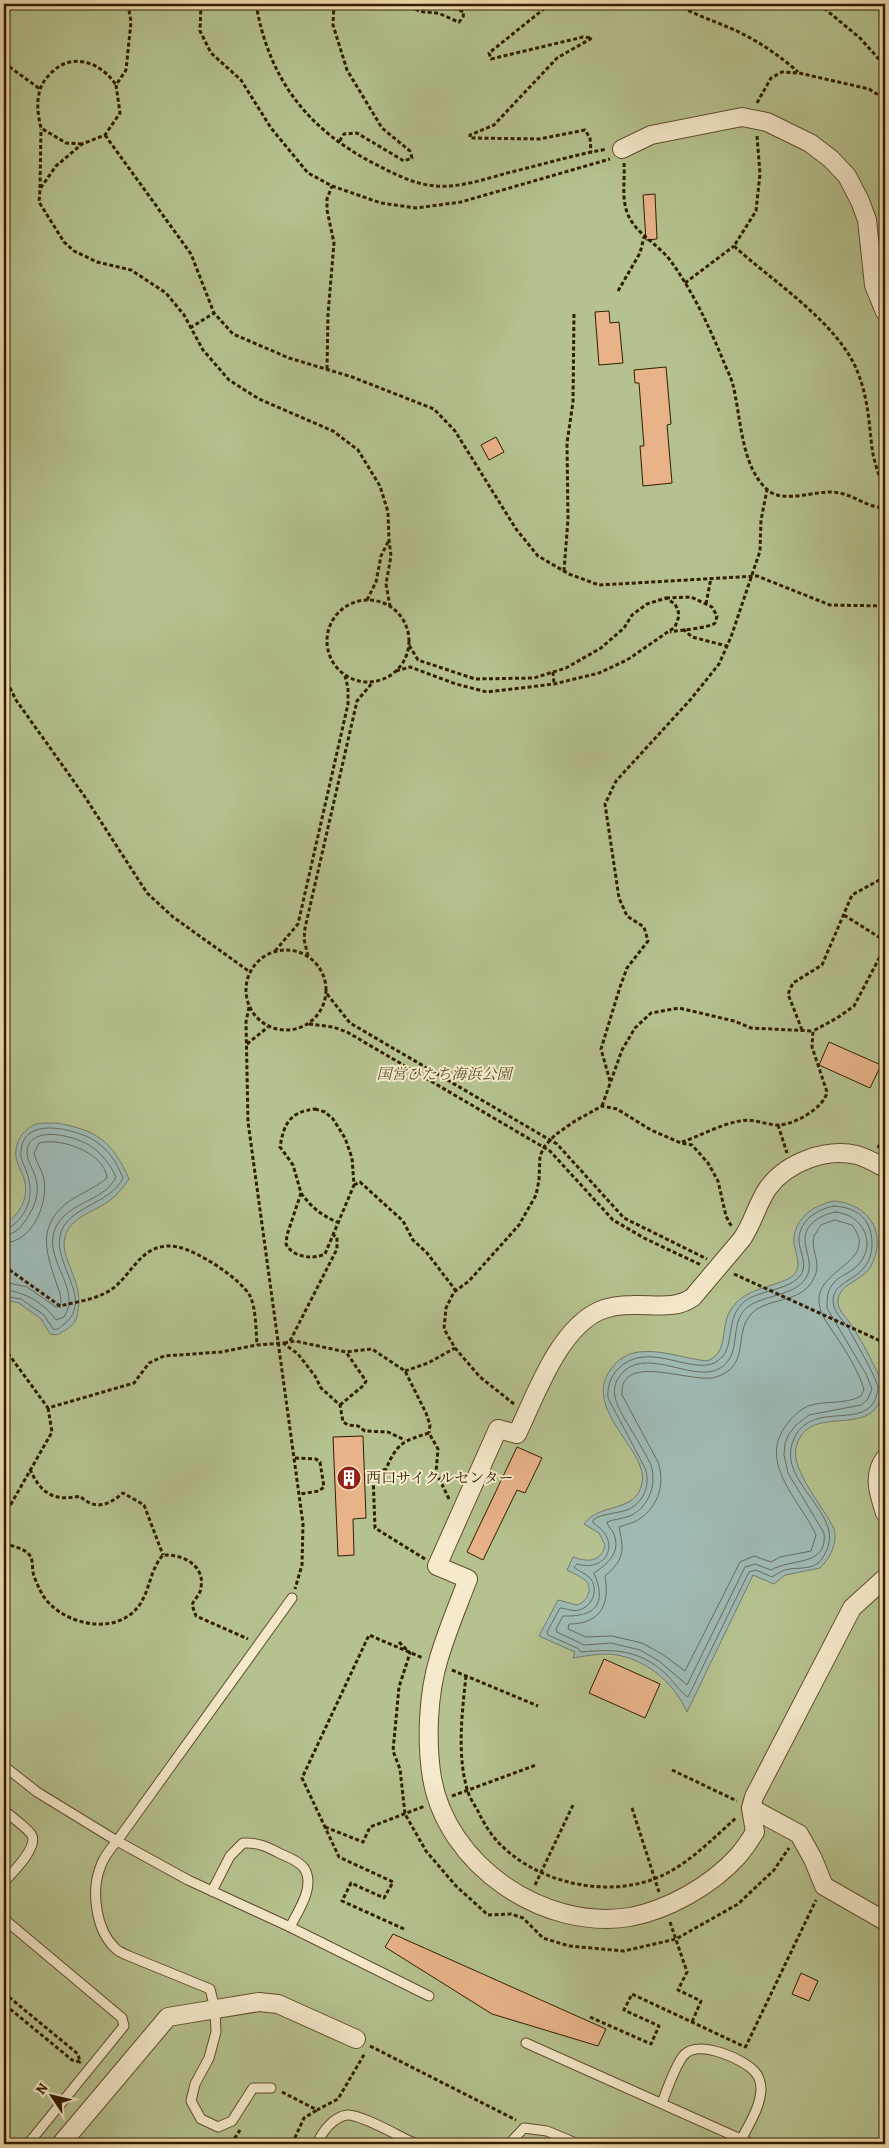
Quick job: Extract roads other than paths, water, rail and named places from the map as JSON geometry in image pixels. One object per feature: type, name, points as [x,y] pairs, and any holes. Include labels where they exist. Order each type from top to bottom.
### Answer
[{"type":"street","points":[[622,152],[651,135],[742,117],[767,122],[810,143],[831,159],[846,176],[860,201],[867,220],[874,285],[885,312]]},
{"type":"street","points":[[885,1168],[856,1155],[840,1153],[822,1155],[801,1162],[786,1171],[769,1186],[745,1235],[693,1297],[679,1304],[614,1306],[591,1315],[580,1324],[561,1347],[517,1434],[498,1429],[437,1566],[468,1579],[438,1660],[430,1707],[432,1779],[450,1827],[481,1868],[504,1886],[528,1899],[563,1913],[593,1919],[630,1916],[664,1906],[706,1884],[738,1856],[756,1832],[751,1808],[754,1797],[852,1608],[885,1578]]},
{"type":"street","points":[[885,1458],[877,1473],[877,1482],[885,1513]]},
{"type":"street","points":[[751,1808],[799,1834],[813,1859],[824,1886],[885,1920]]},
{"type":"street","points":[[61,2144],[168,2017],[259,2002],[278,2004],[363,2042]]},
{"type":"lane","points":[[271,2088],[253,2088],[232,2121],[218,2127],[201,2119],[191,2101],[195,2084],[208,2058],[216,2032],[215,2008],[210,1990],[116,1949],[104,1934],[96,1902],[97,1880],[100,1867],[116,1841],[261,1644],[292,1598]]},
{"type":"lane","points":[[4,1766],[37,1792],[116,1841],[212,1891],[290,1927],[429,1996]]},
{"type":"lane","points":[[4,1810],[31,1834],[33,1843],[30,1850],[4,1882]]},
{"type":"lane","points":[[212,1891],[230,1856],[243,1843],[258,1843],[274,1850],[304,1867],[308,1882],[307,1890],[290,1927]]},
{"type":"lane","points":[[4,1918],[122,2018],[124,2026],[28,2144]]},
{"type":"lane","points":[[526,2043],[662,2103],[740,2142],[752,2144]]},
{"type":"lane","points":[[662,2103],[682,2057],[692,2050],[709,2049],[739,2062],[756,2073],[761,2090],[758,2105],[740,2142]]},
{"type":"lane","points":[[317,2144],[330,2124],[347,2115],[359,2117],[416,2144]]},
{"type":"lane","points":[[509,2144],[524,2128],[547,2131],[578,2144]]},
{"type":"water","points":[[39,1123],[56,1123],[82,1129],[101,1139],[116,1155],[129,1179],[112,1199],[77,1220],[68,1230],[65,1237],[65,1253],[78,1290],[78,1310],[74,1323],[61,1333],[55,1335],[50,1334],[41,1319],[19,1303],[4,1300],[4,1225],[18,1213],[26,1190],[16,1156],[17,1144],[23,1134],[32,1126]]},
{"type":"water","points":[[834,1201],[846,1203],[866,1214],[876,1232],[876,1254],[871,1266],[868,1271],[843,1290],[839,1295],[838,1303],[854,1328],[878,1374],[883,1387],[882,1396],[878,1405],[870,1414],[859,1418],[822,1423],[810,1427],[802,1435],[796,1448],[798,1467],[809,1489],[834,1529],[835,1540],[832,1550],[820,1568],[785,1575],[774,1584],[753,1575],[687,1712],[674,1690],[645,1665],[621,1656],[608,1654],[573,1658],[575,1652],[539,1636],[558,1600],[577,1605],[584,1601],[588,1595],[589,1587],[585,1580],[567,1570],[573,1557],[593,1560],[600,1555],[605,1545],[599,1533],[584,1524],[591,1517],[633,1499],[642,1483],[641,1470],[636,1457],[609,1414],[604,1399],[604,1384],[616,1363],[627,1355],[635,1353],[647,1351],[665,1353],[707,1361],[714,1357],[721,1346],[727,1318],[736,1303],[751,1293],[793,1276],[798,1267],[794,1238],[798,1224],[808,1213],[820,1205]]},
{"type":"place","name":"西口サイクルセンター","points":[[349,1478]]},
{"type":"park label","name":"国営ひたち海浜公園","points":[[444,1074]]}]
